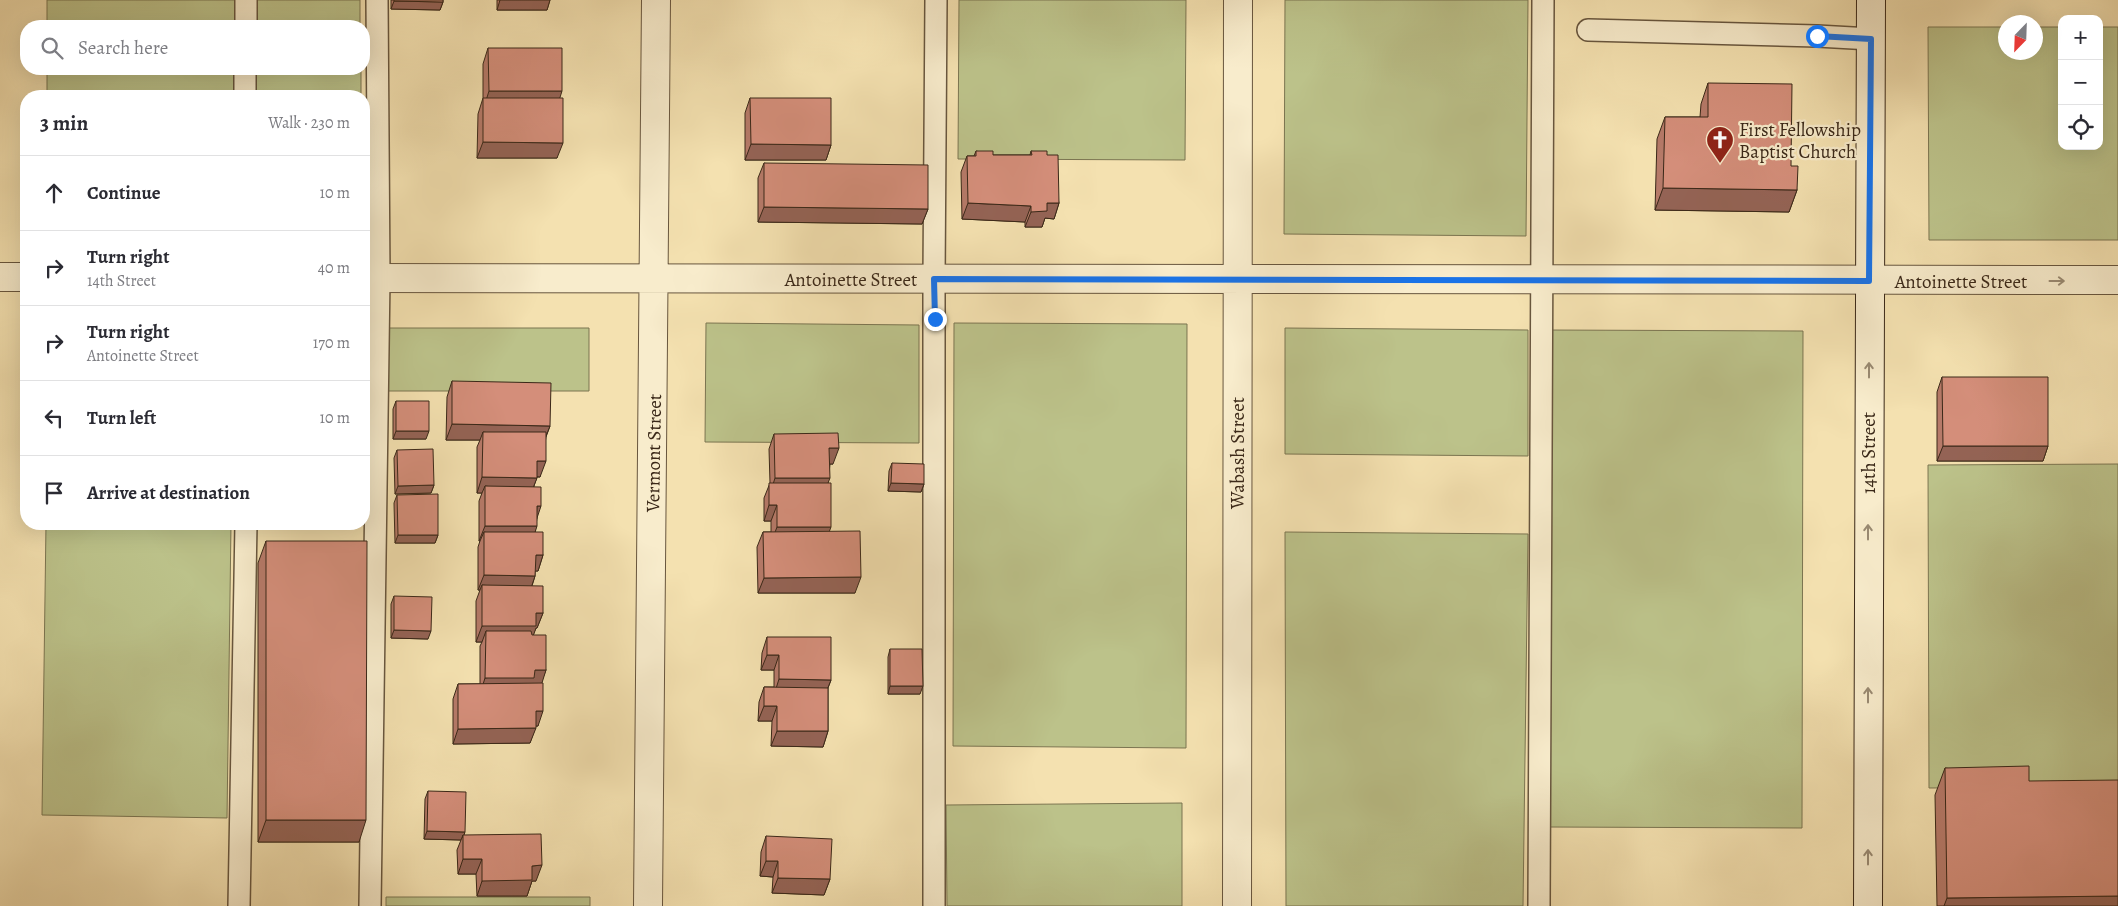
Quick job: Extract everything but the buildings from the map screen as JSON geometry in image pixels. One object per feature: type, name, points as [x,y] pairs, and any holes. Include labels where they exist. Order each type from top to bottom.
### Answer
[{"type":"street","name":"Vermont Street","points":[[648,906],[656,0]]},
{"type":"street","name":"Wabash Street","points":[[1237,906],[1238,0]]},
{"type":"street","name":"14th Street","points":[[1868,906],[1871,0]]},
{"type":"street","points":[[0,277],[20,277]]},
{"type":"street","name":"Antoinette Street","points":[[371,278],[2118,280]]},
{"type":"lane","points":[[246,0],[246,20]]},
{"type":"lane","points":[[370,906],[371,278],[377,0]]},
{"type":"lane","points":[[934,906],[936,0]]},
{"type":"lane","points":[[1539,906],[1540,280],[1543,0]]},
{"type":"lane","points":[[1588,30],[1871,39]]},
{"type":"lane","points":[[245,90],[246,75]]},
{"type":"lane","points":[[239,906],[246,530]]},
{"type":"green space","points":[[47,0],[235,0],[235,20],[47,20]]},
{"type":"green space","points":[[255,0],[360,0],[360,20],[256,20]]},
{"type":"green space","points":[[959,0],[1186,0],[1185,160],[958,159]]},
{"type":"green space","points":[[1285,0],[1528,0],[1526,236],[1284,234]]},
{"type":"green space","points":[[1928,27],[1998,27],[1998,60],[2043,60],[2043,27],[2058,27],[2058,150],[2103,150],[2103,27],[2118,27],[2118,240],[1929,240]]},
{"type":"green space","points":[[47,75],[235,75],[235,90],[47,90]]},
{"type":"green space","points":[[256,75],[361,75],[361,90],[256,90]]},
{"type":"green space","points":[[706,323],[919,325],[919,443],[705,442]]},
{"type":"green space","points":[[954,323],[1187,324],[1186,748],[953,746]]},
{"type":"green space","points":[[387,328],[589,328],[589,391],[387,391]]},
{"type":"green space","points":[[1285,328],[1528,330],[1528,456],[1285,454]]},
{"type":"green space","points":[[1548,330],[1803,331],[1802,828],[1548,827]]},
{"type":"green space","points":[[2118,464],[2118,787],[1929,788],[1928,465]]},
{"type":"green space","points":[[46,530],[231,530],[227,818],[42,815]]},
{"type":"green space","points":[[1285,532],[1528,534],[1523,906],[1286,906]]},
{"type":"green space","points":[[1182,803],[1182,906],[947,906],[946,805]]},
{"type":"green space","points":[[386,897],[590,897],[590,906],[386,906]]},
{"type":"place","name":"First Fellowship Baptist Church","points":[[1720,164]]},
{"type":"route","points":[[935,319],[934,279],[1869,281],[1871,39],[1817,36]]}]
